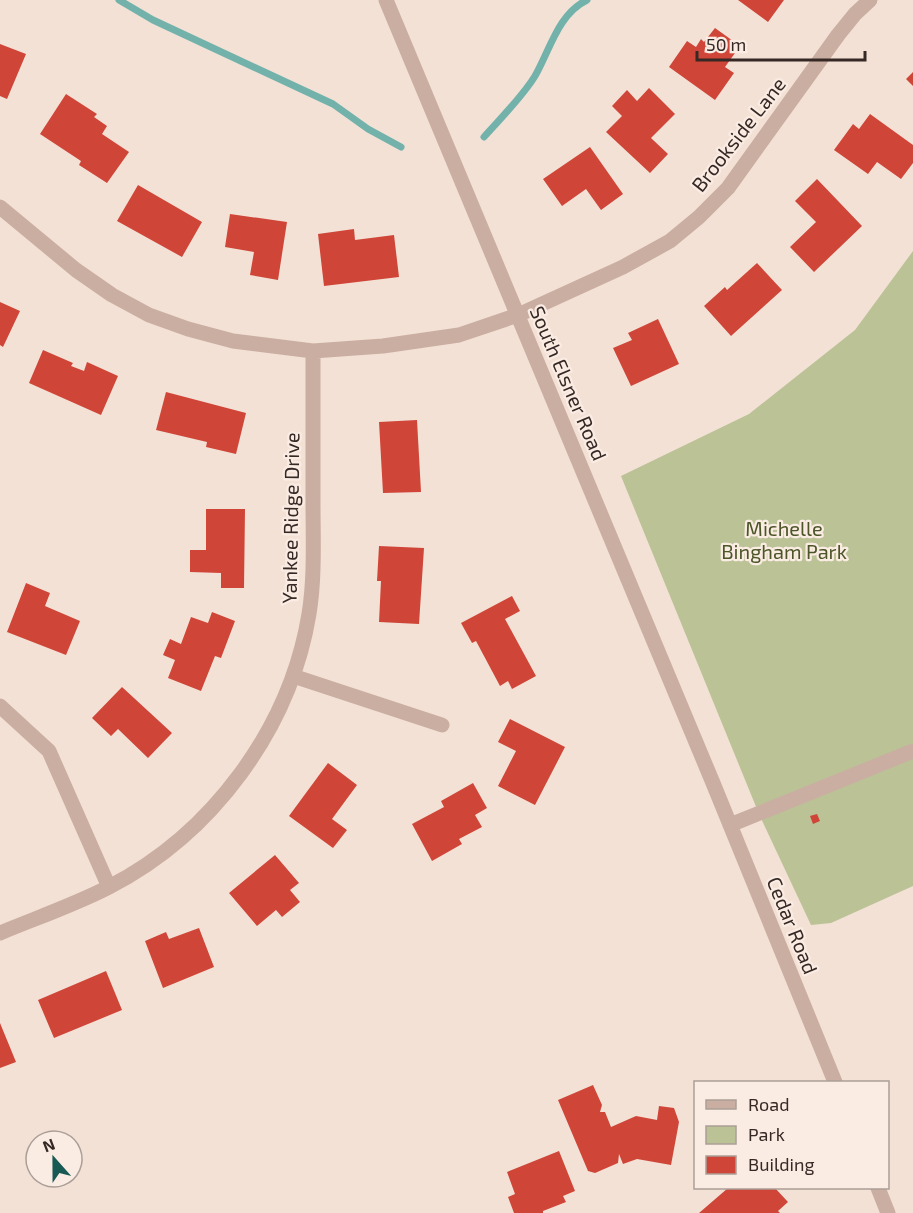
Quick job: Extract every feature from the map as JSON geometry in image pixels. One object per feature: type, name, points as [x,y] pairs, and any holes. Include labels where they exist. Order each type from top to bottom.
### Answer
[{"type":"street","name":"South Elsner Road","points":[[386,0],[713,783]]},
{"type":"street","name":"Brookside Lane","points":[[0,207],[76,270],[112,295],[149,315],[188,329],[233,341],[313,351],[383,346],[459,335],[518,315],[623,267],[670,241],[699,217],[728,188],[838,34],[870,0]]},
{"type":"street","name":"Yankee Ridge Drive","points":[[0,933],[109,887],[145,866],[184,836],[216,806],[245,768],[273,720],[293,676],[309,615],[313,569],[313,351]]},
{"type":"street","points":[[293,676],[442,724]]},
{"type":"street","points":[[0,706],[49,751],[109,887]]},
{"type":"street","points":[[730,825],[913,752]]},
{"type":"street","name":"Cedar Road","points":[[713,783],[834,1081]]},
{"type":"street","points":[[878,1189],[888,1213]]},
{"type":"green space","name":"Michelle Bingham Park","points":[[913,251],[913,886],[831,923],[811,925],[759,814],[621,476],[749,414],[855,330]]},
{"type":"building","points":[[738,0],[784,0],[768,22]]},
{"type":"building","points":[[715,28],[740,46],[725,67],[734,73],[715,100],[669,67],[687,41],[696,47],[701,39],[704,42]]},
{"type":"building","points":[[0,44],[26,54],[7,99],[0,96]]},
{"type":"building","points":[[913,72],[913,86],[906,79]]},
{"type":"building","points":[[649,88],[675,114],[651,138],[668,154],[650,173],[606,132],[622,116],[612,106],[627,90],[637,101]]},
{"type":"building","points":[[66,94],[97,114],[94,117],[107,126],[102,134],[129,152],[107,183],[79,165],[81,161],[40,134]]},
{"type":"building","points":[[870,114],[913,145],[913,163],[901,179],[877,162],[868,174],[834,150],[853,124],[859,129]]},
{"type":"building","points":[[590,147],[623,194],[601,210],[586,189],[562,206],[543,179]]},
{"type":"building","points":[[817,179],[862,226],[814,272],[790,247],[816,222],[795,201]]},
{"type":"building","points":[[138,185],[202,222],[182,257],[117,221]]},
{"type":"building","points":[[230,214],[287,222],[278,280],[250,275],[254,252],[225,247]]},
{"type":"building","points":[[354,229],[355,240],[394,235],[399,277],[324,286],[318,234]]},
{"type":"building","points":[[757,263],[782,290],[731,336],[704,306],[725,287],[727,290]]},
{"type":"building","points":[[0,302],[20,311],[3,347],[0,345]]},
{"type":"building","points":[[658,319],[679,364],[631,386],[613,348],[632,340],[628,333]]},
{"type":"building","points":[[43,350],[73,363],[71,366],[84,371],[87,362],[118,376],[101,415],[29,383]]},
{"type":"building","points":[[166,392],[246,413],[236,454],[206,447],[207,442],[156,430]]},
{"type":"building","points":[[417,420],[421,492],[383,493],[379,422]]},
{"type":"building","points":[[206,509],[245,509],[244,588],[221,588],[221,573],[190,572],[190,550],[206,550]]},
{"type":"building","points":[[379,546],[424,548],[419,624],[379,622],[381,581],[377,581]]},
{"type":"building","points":[[26,583],[50,593],[45,606],[80,621],[66,655],[7,632]]},
{"type":"building","points":[[512,596],[520,611],[505,619],[536,676],[512,689],[508,681],[500,686],[476,641],[472,643],[461,623]]},
{"type":"building","points":[[212,612],[235,621],[221,658],[215,656],[201,691],[168,678],[175,660],[163,655],[170,639],[181,644],[191,617],[208,623]]},
{"type":"building","points":[[122,687],[172,733],[148,758],[118,729],[111,736],[92,718]]},
{"type":"building","points":[[510,719],[565,747],[535,805],[498,786],[516,751],[498,742]]},
{"type":"building","points":[[328,763],[357,785],[332,819],[347,830],[333,848],[289,816]]},
{"type":"building","points":[[473,783],[487,808],[475,815],[482,827],[459,839],[462,844],[432,861],[412,824],[444,807],[441,801]]},
{"type":"building","points":[[817,814],[820,821],[813,824],[810,816]]},
{"type":"building","points":[[275,855],[299,883],[290,890],[300,902],[282,917],[276,910],[257,926],[229,893]]},
{"type":"building","points":[[199,928],[214,967],[163,988],[145,941],[166,932],[169,939]]},
{"type":"building","points":[[106,971],[122,1010],[54,1038],[38,1000]]},
{"type":"building","points":[[0,1023],[16,1062],[0,1068]]},
{"type":"building","points":[[593,1085],[602,1105],[600,1112],[605,1112],[611,1127],[636,1116],[657,1120],[659,1106],[674,1108],[679,1122],[671,1165],[637,1159],[623,1164],[619,1154],[618,1163],[595,1173],[588,1171],[558,1100]]},
{"type":"building","points":[[559,1151],[575,1191],[563,1196],[566,1202],[543,1211],[543,1213],[514,1213],[508,1197],[515,1194],[507,1172]]},
{"type":"building","points":[[727,1189],[776,1189],[788,1202],[778,1211],[780,1213],[699,1213]]},
{"type":"waterway","points":[[119,0],[153,20],[333,104],[368,129],[401,147]]},
{"type":"waterway","points":[[484,137],[530,84],[562,23],[577,6],[587,0]]}]
